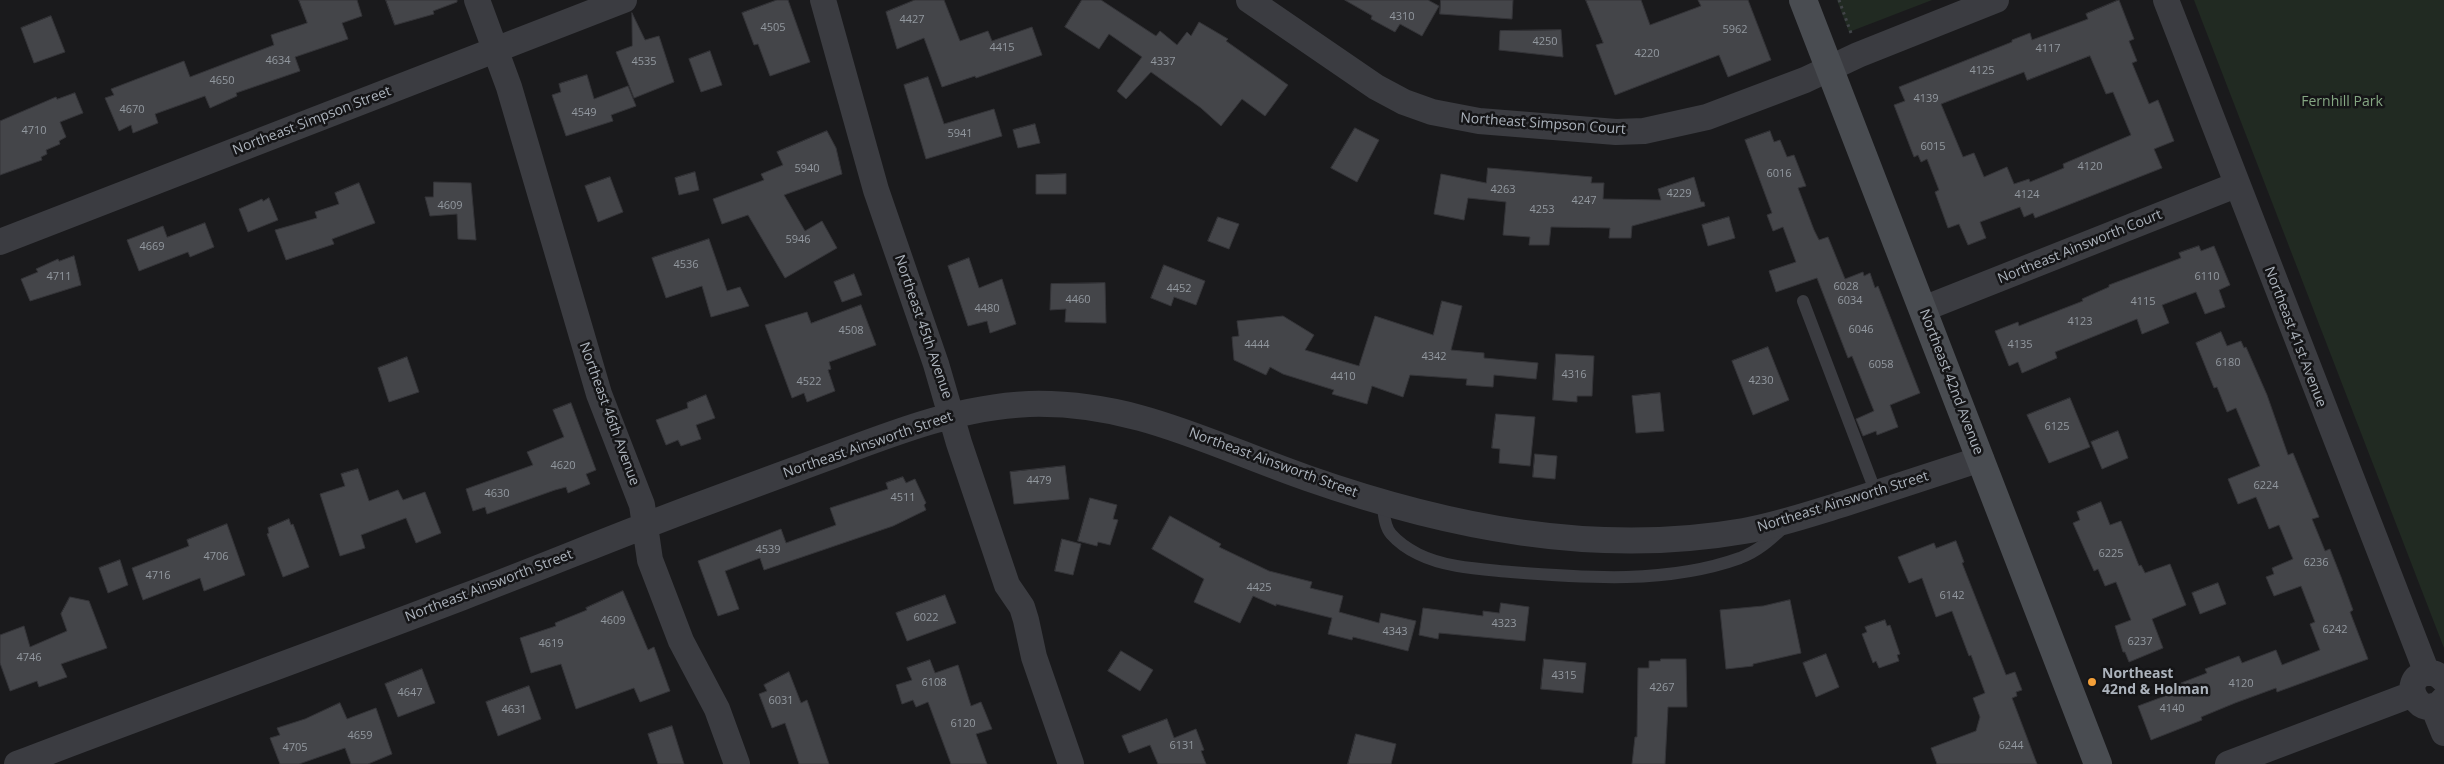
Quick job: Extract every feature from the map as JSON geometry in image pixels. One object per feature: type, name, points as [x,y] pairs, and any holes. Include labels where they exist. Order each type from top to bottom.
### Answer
[{"type":"street","name":"Northeast 46th Avenue","points":[[477,0],[509,87],[590,366],[642,505],[650,560],[681,641],[717,709],[737,764]]},
{"type":"street","name":"Northeast Simpson Street","points":[[0,242],[624,0]]},
{"type":"street","name":"Northeast 45th Avenue","points":[[822,0],[876,190],[952,414],[959,444],[1007,585],[1022,607],[1034,657],[1072,764]]},
{"type":"street","name":"Northeast Simpson Court","points":[[1249,0],[1376,87],[1404,102],[1432,112],[1479,121],[1616,132],[1644,131],[1707,117],[1830,68]]},
{"type":"street","name":"Northeast 42nd Avenue","points":[[1803,0],[2098,764]]},
{"type":"street","points":[[1830,68],[1858,54],[1996,0]]},
{"type":"street","name":"Northeast 41st Avenue","points":[[2166,0],[2432,690],[2444,733]]},
{"type":"street","name":"Northeast Ainsworth Court","points":[[1923,309],[2236,185]]},
{"type":"street","name":"Northeast Ainsworth Street","points":[[16,764],[457,599],[644,525],[896,432],[952,414],[1027,404],[1071,404],[1103,409],[1169,425],[1307,478],[1382,502],[1468,524],[1518,533],[1604,542],[1671,540],[1746,531],[1791,520],[1981,459]]},
{"type":"street","points":[[2228,764],[2432,690]]},
{"type":"lane","points":[[1803,301],[1876,493]]},
{"type":"lane","points":[[1382,502],[1384,520],[1389,532],[1403,545],[1419,555],[1449,564],[1480,569],[1584,576],[1660,574],[1720,564],[1741,557],[1763,546],[1791,520]]},
{"type":"path","points":[[1840,0],[1858,54]]},
{"type":"green space","points":[[1837,0],[1932,0],[1849,32]]},
{"type":"green space","name":"Fernhill Park","points":[[2194,0],[2444,0],[2444,648]]},
{"type":"building","points":[[299,0],[357,0],[362,16],[342,23],[348,39],[295,57],[300,71],[236,93],[237,96],[210,108],[205,96],[155,114],[158,123],[133,133],[131,125],[119,131],[105,98],[114,95],[111,89],[184,61],[190,77],[274,45],[271,35],[307,23]]},
{"type":"building","points":[[386,0],[457,0],[457,2],[433,11],[434,14],[395,25]]},
{"type":"building","points":[[777,0],[788,0],[810,62],[770,76],[758,44],[754,45],[742,13]]},
{"type":"building","points":[[915,0],[944,0],[960,41],[988,31],[992,41],[1032,27],[1042,55],[976,78],[975,76],[942,87],[924,38],[897,49],[886,12]]},
{"type":"building","points":[[1082,0],[1101,0],[1156,36],[1160,31],[1177,45],[1187,32],[1191,36],[1199,22],[1228,39],[1226,41],[1288,85],[1265,116],[1242,99],[1221,126],[1201,108],[1151,72],[1126,99],[1117,91],[1142,57],[1109,34],[1099,49],[1065,27]]},
{"type":"building","points":[[1345,0],[1428,0],[1439,6],[1422,36],[1400,24],[1395,32],[1371,19],[1372,16]]},
{"type":"building","points":[[1441,0],[1513,0],[1512,19],[1440,14]]},
{"type":"building","points":[[1586,0],[1641,0],[1650,25],[1701,6],[1698,0],[1748,0],[1771,60],[1728,77],[1719,55],[1615,95],[1596,45],[1603,43]]},
{"type":"building","points":[[2119,0],[2134,39],[2129,41],[2137,61],[2132,63],[2149,104],[2158,100],[2174,141],[2154,149],[2162,168],[2035,218],[2033,213],[2024,217],[2020,207],[1980,222],[1986,238],[1968,245],[1959,224],[1948,228],[1935,192],[1939,190],[1927,159],[1921,162],[1918,155],[1914,157],[1894,105],[1905,101],[1899,87],[2030,33],[2032,40],[2088,19],[2086,14]],"holes":[[[2090,56],[2106,94],[2113,92],[2131,135],[2063,164],[2064,168],[2030,182],[2029,179],[2014,184],[2007,167],[1984,177],[1974,153],[1963,157],[1941,104],[2024,72],[2027,80]]]},
{"type":"building","points":[[632,13],[645,40],[659,36],[674,82],[634,98],[616,52],[632,46]]},
{"type":"building","points":[[51,16],[65,52],[34,63],[21,28]]},
{"type":"building","points":[[1561,30],[1563,57],[1499,50],[1500,31]]},
{"type":"building","points":[[710,51],[722,85],[701,92],[689,59]]},
{"type":"building","points":[[587,75],[594,99],[628,86],[636,106],[611,115],[613,121],[566,136],[552,95],[561,92],[559,84]]},
{"type":"building","points":[[928,77],[944,124],[994,109],[1002,136],[926,159],[904,85]]},
{"type":"building","points":[[75,93],[83,113],[60,122],[66,137],[59,141],[60,144],[46,150],[47,154],[41,157],[42,160],[0,175],[0,121],[56,97],[57,99]]},
{"type":"building","points":[[1035,124],[1040,143],[1018,148],[1013,130]]},
{"type":"building","points":[[1355,128],[1379,140],[1357,182],[1331,168]]},
{"type":"building","points":[[827,131],[836,148],[842,174],[784,195],[805,231],[822,221],[837,248],[785,278],[748,215],[722,224],[713,199],[764,180],[761,174],[783,165],[777,152]]},
{"type":"building","points":[[1770,131],[1774,142],[1780,140],[1787,157],[1794,155],[1806,186],[1798,188],[1814,230],[1819,240],[1828,237],[1845,279],[1863,272],[1864,276],[1870,273],[1875,288],[1878,286],[1920,393],[1890,405],[1898,427],[1877,435],[1876,431],[1863,436],[1856,419],[1874,411],[1852,356],[1848,358],[1817,278],[1776,292],[1769,271],[1796,262],[1783,227],[1773,231],[1767,215],[1772,213],[1745,140]]},
{"type":"building","points":[[1488,168],[1592,177],[1591,183],[1604,183],[1603,199],[1661,200],[1658,189],[1694,177],[1701,202],[1704,202],[1705,206],[1632,226],[1631,238],[1609,238],[1610,228],[1551,227],[1549,245],[1529,245],[1530,237],[1503,235],[1506,202],[1468,198],[1464,220],[1434,214],[1441,174],[1486,183]]},
{"type":"building","points":[[695,172],[699,190],[679,195],[675,178]]},
{"type":"building","points":[[1066,174],[1066,194],[1036,194],[1036,175]]},
{"type":"building","points":[[610,177],[623,212],[598,222],[585,186]]},
{"type":"building","points":[[434,182],[471,183],[476,240],[458,239],[457,214],[430,216],[425,197],[433,197]]},
{"type":"building","points":[[359,183],[375,223],[332,239],[334,244],[286,260],[275,230],[317,218],[315,212],[339,204],[335,193]]},
{"type":"building","points":[[269,198],[278,220],[248,232],[239,209]]},
{"type":"building","points":[[1218,217],[1239,224],[1229,249],[1208,241]]},
{"type":"building","points":[[1729,217],[1735,238],[1708,246],[1702,225]]},
{"type":"building","points":[[205,223],[214,247],[190,257],[188,252],[139,271],[127,240],[163,226],[167,237]]},
{"type":"building","points":[[709,239],[727,291],[740,287],[749,306],[711,317],[702,286],[666,298],[652,258]]},
{"type":"building","points":[[2199,246],[2201,251],[2214,246],[2230,285],[2219,290],[2225,307],[2205,314],[2196,292],[2162,305],[2169,323],[2142,334],[2137,319],[2055,352],[2057,358],[2022,373],[2018,362],[2009,366],[1995,331],[2018,322],[2019,326],[2083,301],[2082,299],[2109,287],[2109,285],[2181,258],[2179,253]]},
{"type":"building","points":[[74,256],[81,285],[30,301],[21,279],[38,272],[36,269],[58,259],[59,261]]},
{"type":"building","points":[[969,258],[979,288],[1002,279],[1016,324],[990,333],[987,321],[968,326],[948,266]]},
{"type":"building","points":[[1164,265],[1205,281],[1196,305],[1174,297],[1171,306],[1151,298]]},
{"type":"building","points":[[854,274],[862,295],[842,302],[834,282]]},
{"type":"building","points":[[1105,283],[1106,323],[1065,322],[1066,309],[1050,310],[1051,284]]},
{"type":"building","points":[[1442,301],[1462,306],[1451,350],[1484,353],[1484,358],[1538,363],[1536,379],[1494,375],[1493,387],[1466,385],[1467,379],[1410,375],[1403,397],[1372,386],[1367,404],[1332,394],[1334,390],[1283,374],[1270,367],[1266,375],[1234,360],[1232,337],[1239,336],[1237,321],[1283,316],[1314,335],[1305,350],[1359,366],[1375,316],[1433,335]]},
{"type":"building","points":[[861,305],[876,345],[829,362],[831,369],[828,370],[835,391],[807,402],[804,393],[792,398],[765,325],[807,312],[811,323]]},
{"type":"building","points":[[2221,332],[2227,346],[2241,341],[2244,348],[2246,347],[2267,395],[2288,455],[2293,453],[2319,517],[2312,519],[2325,551],[2330,549],[2353,610],[2350,612],[2368,659],[2277,692],[2276,688],[2235,703],[2201,717],[2202,720],[2151,740],[2138,706],[2184,689],[2181,683],[2207,673],[2205,669],[2239,656],[2242,663],[2276,650],[2282,665],[2320,650],[2310,624],[2315,622],[2301,586],[2274,596],[2266,577],[2274,574],[2272,568],[2293,559],[2279,525],[2269,529],[2256,497],[2238,504],[2228,479],[2260,466],[2236,408],[2227,412],[2217,387],[2214,388],[2196,343]]},
{"type":"building","points":[[1768,347],[1789,400],[1753,415],[1732,361]]},
{"type":"building","points":[[1556,354],[1594,356],[1592,396],[1577,396],[1577,402],[1553,400]]},
{"type":"building","points":[[407,357],[419,392],[389,402],[378,368]]},
{"type":"building","points":[[1660,393],[1664,431],[1636,433],[1632,396]]},
{"type":"building","points":[[706,395],[715,418],[696,425],[701,439],[681,446],[678,440],[666,445],[656,420],[688,408],[687,403]]},
{"type":"building","points":[[2070,398],[2090,447],[2049,463],[2027,415]]},
{"type":"building","points":[[571,403],[596,470],[586,474],[590,484],[568,493],[566,487],[555,490],[487,514],[485,507],[473,511],[466,489],[533,465],[527,452],[564,437],[553,410]]},
{"type":"building","points":[[1496,414],[1535,417],[1530,466],[1499,463],[1500,449],[1492,448]]},
{"type":"building","points":[[2118,431],[2128,458],[2102,469],[2091,442]]},
{"type":"building","points":[[1535,454],[1557,456],[1555,479],[1533,477]]},
{"type":"building","points":[[1065,466],[1069,499],[1014,504],[1010,472]]},
{"type":"building","points":[[358,469],[369,501],[398,490],[403,500],[425,492],[441,533],[416,543],[406,518],[361,535],[365,548],[340,556],[320,494],[345,486],[341,474]]},
{"type":"building","points":[[903,477],[906,483],[915,479],[926,503],[924,505],[926,510],[893,526],[764,570],[760,558],[725,571],[739,609],[718,616],[698,561],[781,529],[786,543],[836,525],[830,508],[888,489],[886,483]]},
{"type":"building","points":[[1090,498],[1117,505],[1113,519],[1118,520],[1110,545],[1098,542],[1097,546],[1078,541]]},
{"type":"building","points":[[2101,502],[2110,525],[2121,521],[2139,566],[2141,565],[2145,573],[2170,564],[2186,605],[2152,619],[2163,648],[2129,662],[2125,652],[2123,652],[2115,626],[2131,620],[2116,582],[2105,586],[2098,569],[2094,571],[2073,523],[2080,520],[2077,512]]},
{"type":"building","points":[[1170,516],[1221,544],[1219,547],[1269,571],[1312,582],[1310,588],[1343,596],[1339,612],[1379,623],[1381,613],[1416,621],[1408,651],[1353,637],[1352,640],[1328,634],[1332,618],[1276,604],[1276,606],[1253,596],[1240,623],[1194,602],[1204,579],[1152,549]]},
{"type":"building","points":[[289,519],[291,525],[293,524],[309,567],[283,577],[267,534],[269,533],[268,528]]},
{"type":"building","points":[[227,524],[245,575],[204,591],[200,578],[143,600],[132,568],[189,546],[187,540]]},
{"type":"building","points":[[1062,539],[1081,544],[1073,575],[1055,571]]},
{"type":"building","points":[[1956,541],[1964,562],[1962,563],[2006,675],[2015,672],[2022,690],[2016,692],[2017,696],[2012,698],[2037,764],[1937,764],[1931,748],[1976,731],[1980,717],[1973,698],[1985,693],[1952,611],[1936,617],[1922,578],[1909,583],[1898,557],[1934,543],[1936,548]]},
{"type":"building","points":[[120,560],[128,585],[108,593],[99,568]]},
{"type":"building","points":[[2218,583],[2226,604],[2200,614],[2192,593]]},
{"type":"building","points":[[623,591],[648,650],[654,647],[670,691],[640,702],[634,688],[576,709],[561,664],[531,673],[520,638],[556,626],[555,623],[587,610],[586,608]]},
{"type":"building","points":[[945,595],[956,623],[907,641],[896,613]]},
{"type":"building","points":[[70,597],[89,601],[107,648],[61,664],[67,677],[39,687],[37,681],[10,691],[0,663],[0,635],[24,626],[30,647],[67,631],[61,614]]},
{"type":"building","points":[[1790,600],[1801,653],[1753,664],[1753,666],[1726,669],[1720,610],[1763,606]]},
{"type":"building","points":[[1501,603],[1529,607],[1525,641],[1439,633],[1438,639],[1419,635],[1423,608],[1483,616],[1483,611],[1499,613]]},
{"type":"building","points":[[1885,620],[1887,626],[1890,625],[1900,654],[1897,655],[1899,661],[1879,668],[1876,661],[1873,663],[1862,634],[1867,632],[1865,627]]},
{"type":"building","points":[[1121,651],[1153,670],[1140,691],[1108,671]]},
{"type":"building","points":[[1826,654],[1839,687],[1816,697],[1803,663]]},
{"type":"building","points":[[1544,659],[1586,663],[1583,693],[1541,689]]},
{"type":"building","points":[[1661,659],[1686,659],[1687,707],[1668,707],[1665,764],[1632,764],[1635,737],[1637,737],[1638,668],[1649,668],[1649,661],[1660,661]]},
{"type":"building","points":[[930,660],[935,673],[958,665],[971,706],[981,702],[992,729],[976,734],[987,764],[951,764],[928,702],[916,707],[913,700],[902,704],[896,685],[912,680],[907,668]]},
{"type":"building","points":[[422,669],[435,703],[398,717],[385,684]]},
{"type":"building","points":[[789,672],[801,703],[807,700],[829,764],[799,764],[785,723],[772,728],[759,694],[767,691],[764,685]]},
{"type":"building","points":[[529,686],[541,719],[498,736],[486,702]]},
{"type":"building","points":[[340,703],[347,719],[376,708],[392,754],[368,764],[351,764],[345,748],[299,764],[280,764],[270,738],[280,735],[277,728],[305,719]]},
{"type":"building","points":[[1167,719],[1174,738],[1196,729],[1204,750],[1201,751],[1206,764],[1158,764],[1150,745],[1129,753],[1122,736]]},
{"type":"building","points":[[672,726],[684,764],[658,764],[648,734]]},
{"type":"building","points":[[1356,734],[1396,744],[1391,764],[1348,764]]},
{"type":"place","name":"Northeast 42nd & Holman","points":[[2092,682]]}]
